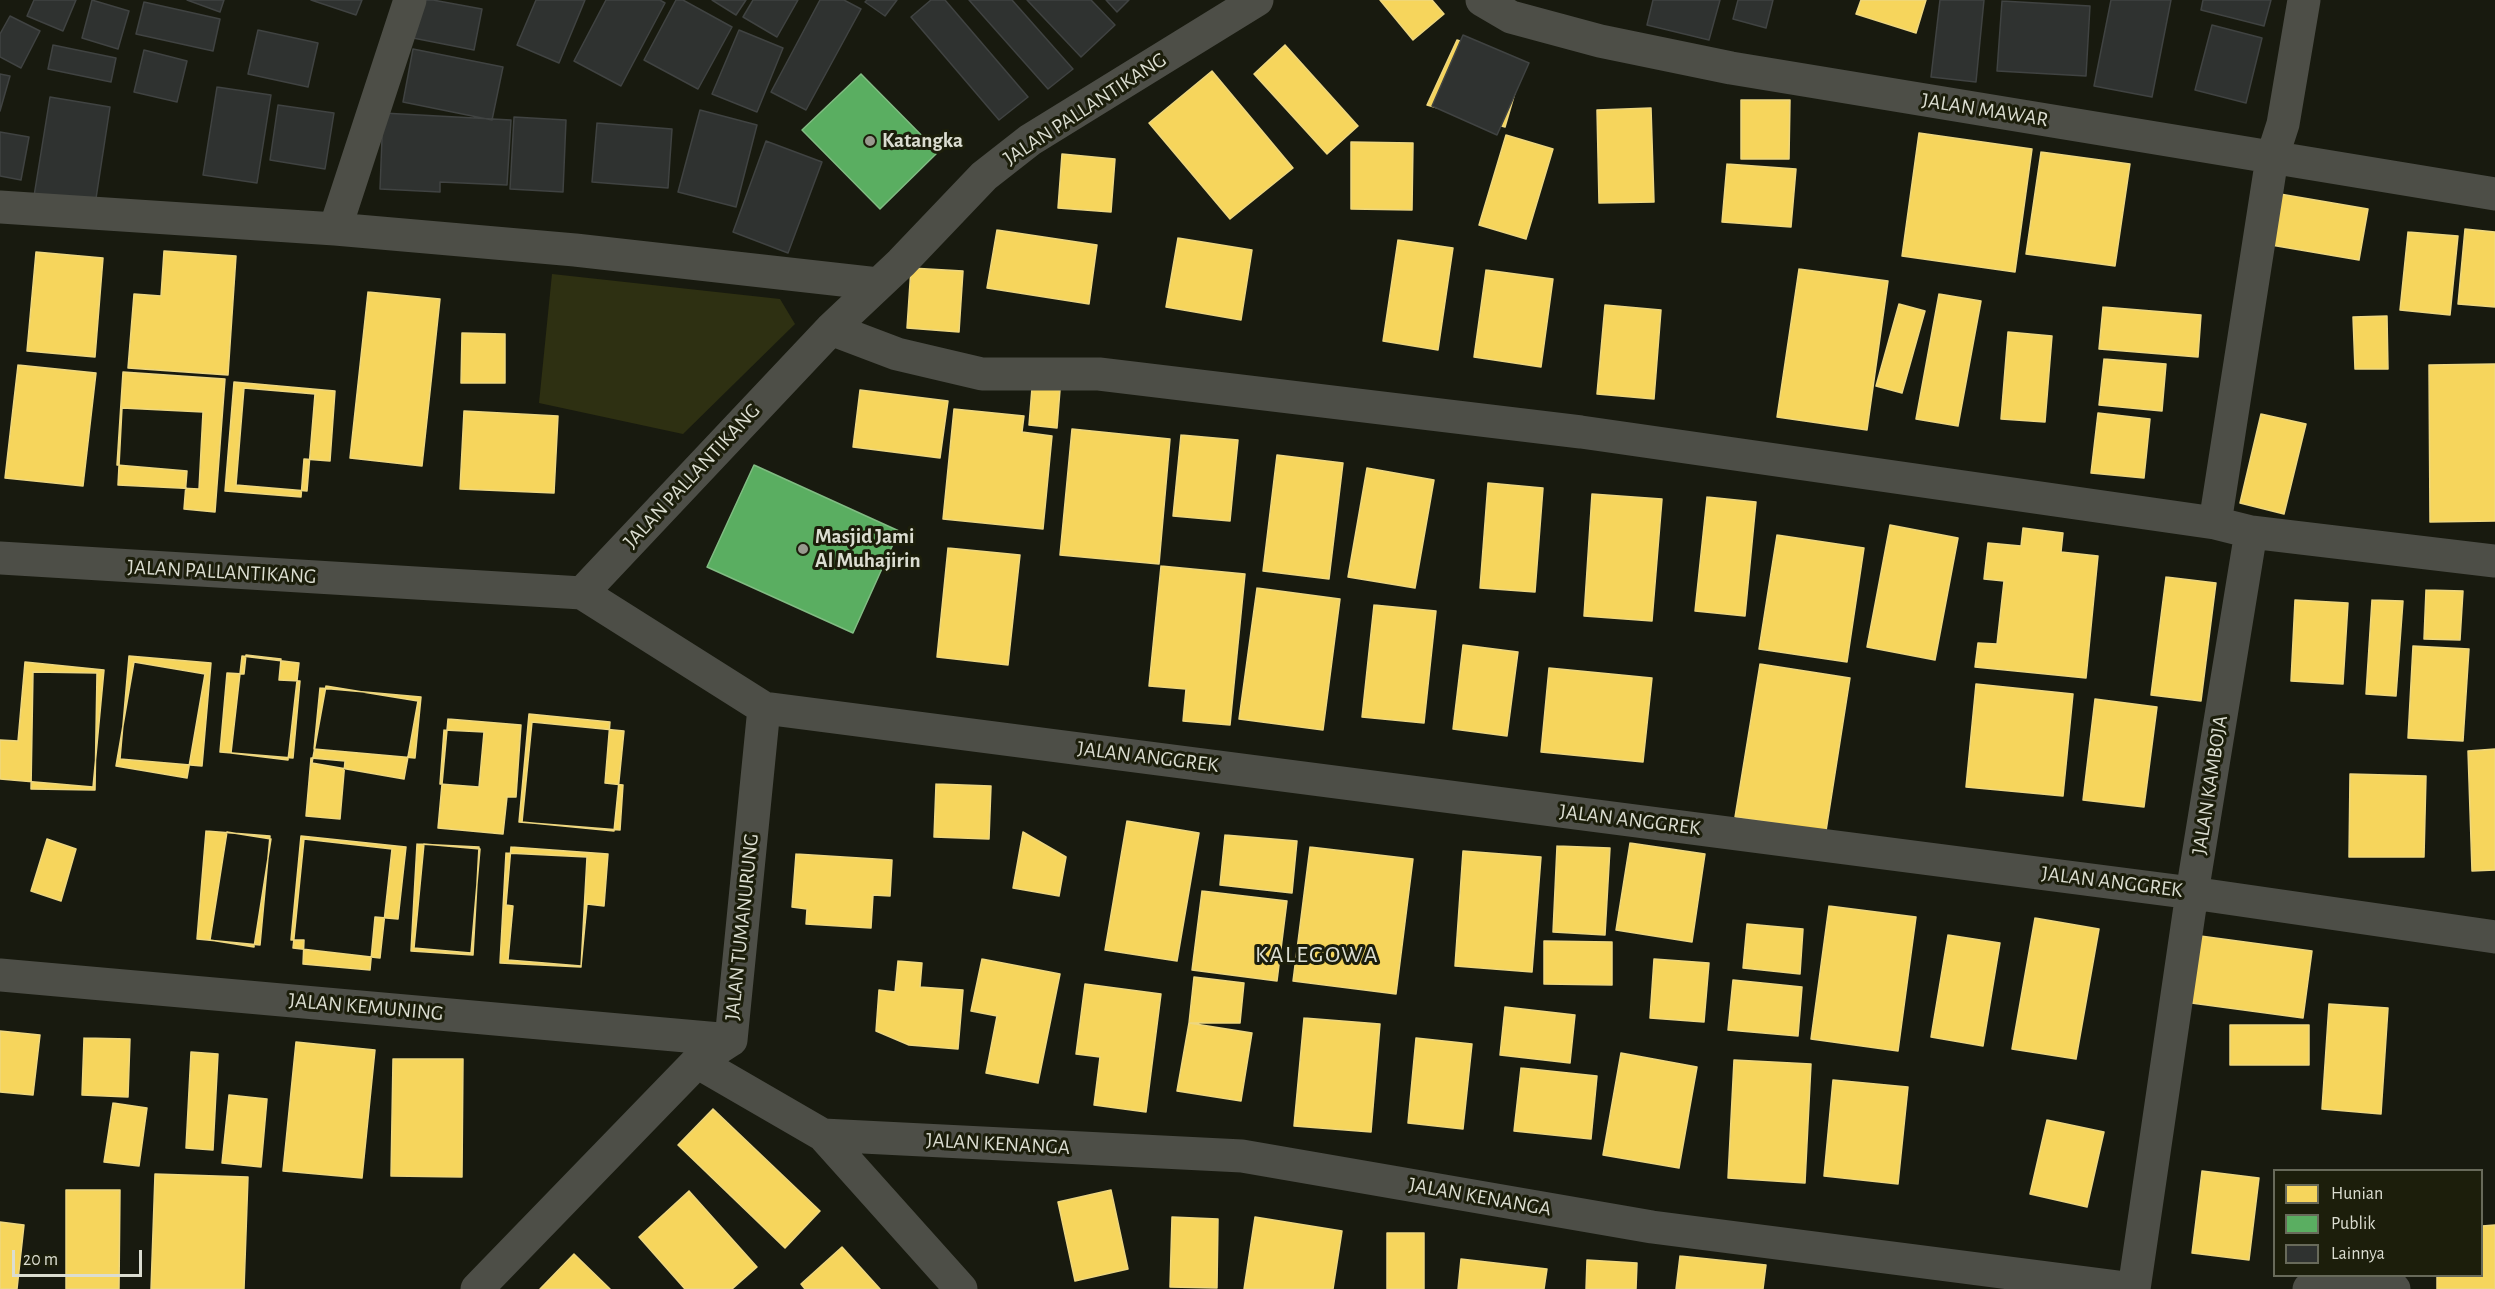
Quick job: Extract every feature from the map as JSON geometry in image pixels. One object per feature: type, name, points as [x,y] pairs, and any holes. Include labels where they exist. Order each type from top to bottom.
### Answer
[{"type":"street","points":[[335,230],[410,0]]},
{"type":"street","name":"JALAN PALLANTIKANG","points":[[0,558],[582,593],[831,329],[901,263],[984,176],[1030,140],[1257,0]]},
{"type":"street","name":"JALAN MAWAR","points":[[1482,0],[1511,16],[1589,38],[1731,68],[2495,194]]},
{"type":"street","points":[[2215,523],[2272,158],[2283,124],[2304,0]]},
{"type":"street","points":[[0,207],[154,216],[575,250],[878,284]]},
{"type":"street","points":[[831,329],[897,354],[982,374],[1099,374],[1581,432],[2215,523],[2251,532],[2495,561]]},
{"type":"street","name":"JALAN KAMBOJA","points":[[2134,1289],[2192,893],[2251,532]]},
{"type":"street","points":[[582,593],[764,708]]},
{"type":"street","name":"JALAN ANGGREK","points":[[764,708],[2192,893],[2495,937]]},
{"type":"street","name":"JALAN TUMANURUNG","points":[[477,1289],[697,1062],[731,1040],[764,708]]},
{"type":"street","name":"JALAN KEMUNING","points":[[0,975],[731,1040]]},
{"type":"street","points":[[697,1062],[823,1135],[961,1289]]},
{"type":"street","name":"JALAN KENANGA","points":[[823,1135],[1242,1156],[1652,1227],[2134,1289]]},
{"type":"street","points":[[2309,1289],[2360,1277]]},
{"type":"street","points":[[2381,1277],[2394,1289]]},
{"type":"green space","points":[[552,274],[780,299],[795,324],[683,434],[539,403]]},
{"type":"building: Hunian","points":[[1380,0],[1432,0],[1444,14],[1413,40]]},
{"type":"building: Hunian","points":[[1861,0],[1926,0],[1916,33],[1856,14]]},
{"type":"building: Hunian","points":[[1457,40],[1524,62],[1505,127],[1427,105]]},
{"type":"building: Hunian","points":[[1285,45],[1358,126],[1327,154],[1254,74]]},
{"type":"building: Hunian","points":[[1212,71],[1293,168],[1230,219],[1149,123]]},
{"type":"building: Hunian","points":[[1741,100],[1790,100],[1789,159],[1741,159]]},
{"type":"building: Hunian","points":[[1651,108],[1654,202],[1599,203],[1597,110]]},
{"type":"building: Hunian","points":[[1919,133],[2032,149],[2015,272],[1902,256]]},
{"type":"building: Hunian","points":[[1506,135],[1553,149],[1526,239],[1479,225]]},
{"type":"building: Hunian","points":[[1351,142],[1413,143],[1412,210],[1351,209]]},
{"type":"building: Hunian","points":[[2041,152],[2130,164],[2115,266],[2026,254]]},
{"type":"building: Hunian","points":[[1062,154],[1115,159],[1111,212],[1058,208]]},
{"type":"building: Hunian","points":[[1727,164],[1796,169],[1791,227],[1722,222]]},
{"type":"building: Hunian","points":[[2280,194],[2368,209],[2359,260],[2271,245]]},
{"type":"building: Hunian","points":[[2465,229],[2495,232],[2495,307],[2458,304]]},
{"type":"building: Hunian","points":[[997,230],[1097,245],[1089,304],[987,288]]},
{"type":"building: Hunian","points":[[2408,232],[2458,236],[2450,315],[2400,310]]},
{"type":"building: Hunian","points":[[1178,238],[1252,250],[1241,320],[1166,307]]},
{"type":"building: Hunian","points":[[1398,240],[1453,248],[1438,350],[1383,341]]},
{"type":"building: Hunian","points":[[164,251],[236,256],[228,375],[128,368],[134,294],[161,296]]},
{"type":"building: Hunian","points":[[36,252],[103,258],[95,357],[27,351]]},
{"type":"building: Hunian","points":[[911,268],[963,271],[959,332],[907,328]]},
{"type":"building: Hunian","points":[[1799,269],[1888,281],[1867,430],[1777,417]]},
{"type":"building: Hunian","points":[[1486,270],[1553,279],[1541,367],[1474,357]]},
{"type":"building: Hunian","points":[[368,292],[440,299],[422,466],[350,458]]},
{"type":"building: Hunian","points":[[1939,294],[1981,301],[1958,426],[1916,419]]},
{"type":"building: Hunian","points":[[1899,304],[1925,311],[1902,393],[1876,386]]},
{"type":"building: Hunian","points":[[1605,305],[1661,310],[1654,399],[1597,394]]},
{"type":"building: Hunian","points":[[2103,307],[2201,315],[2198,357],[2099,349]]},
{"type":"building: Hunian","points":[[2387,316],[2388,369],[2355,369],[2353,317]]},
{"type":"building: Hunian","points":[[2008,332],[2052,336],[2045,422],[2001,419]]},
{"type":"building: Hunian","points":[[462,333],[505,334],[505,383],[461,383]]},
{"type":"building: Hunian","points":[[2104,359],[2166,364],[2162,411],[2099,405]]},
{"type":"building: Hunian","points":[[2495,364],[2495,521],[2430,522],[2429,365]]},
{"type":"building: Hunian","points":[[18,365],[96,373],[83,486],[5,478]]},
{"type":"building: Hunian","points":[[123,372],[225,379],[215,512],[184,509],[187,471],[117,465]]},
{"type":"building: Hunian","points":[[234,382],[335,391],[330,461],[304,459],[301,497],[225,491]]},
{"type":"building: Hunian","points":[[244,388],[315,394],[307,491],[236,485]]},
{"type":"building: Hunian","points":[[1032,388],[1060,390],[1057,428],[1029,425]]},
{"type":"building: Hunian","points":[[860,390],[948,401],[940,458],[853,447]]},
{"type":"building: Hunian","points":[[122,408],[203,412],[199,489],[118,485]]},
{"type":"building: Hunian","points":[[954,409],[1024,416],[1022,432],[1052,436],[1043,529],[943,519]]},
{"type":"building: Hunian","points":[[464,411],[558,416],[554,493],[460,489]]},
{"type":"building: Hunian","points":[[2098,413],[2150,419],[2144,478],[2091,473]]},
{"type":"building: Hunian","points":[[2261,414],[2306,424],[2284,514],[2240,503]]},
{"type":"building: Hunian","points":[[1072,429],[1170,439],[1159,564],[1060,555]]},
{"type":"building: Hunian","points":[[1181,435],[1238,440],[1230,521],[1173,516]]},
{"type":"building: Hunian","points":[[1277,455],[1343,463],[1329,579],[1263,571]]},
{"type":"building: Hunian","points":[[1367,468],[1434,480],[1415,588],[1348,577]]},
{"type":"building: Hunian","points":[[1488,483],[1543,488],[1535,592],[1480,588]]},
{"type":"building: Hunian","points":[[1592,494],[1662,499],[1652,621],[1584,616]]},
{"type":"building: Hunian","points":[[1707,497],[1756,502],[1745,616],[1695,611]]},
{"type":"building: Hunian","points":[[1890,525],[1958,538],[1935,660],[1867,647]]},
{"type":"building: Hunian","points":[[2023,528],[2063,533],[2061,552],[2098,556],[2086,678],[1975,667],[1978,643],[1997,644],[2004,581],[1984,579],[1988,543],[2021,546]]},
{"type":"building: Hunian","points":[[1777,535],[1864,548],[1847,662],[1759,649]]},
{"type":"building: Hunian","points":[[948,548],[1020,555],[1008,665],[937,657]]},
{"type":"building: Hunian","points":[[1161,566],[1245,574],[1230,725],[1183,721],[1186,689],[1149,686]]},
{"type":"building: Hunian","points":[[2166,577],[2216,583],[2201,701],[2151,695]]},
{"type":"building: Hunian","points":[[1257,588],[1340,599],[1323,730],[1239,719]]},
{"type":"building: Hunian","points":[[2426,590],[2463,591],[2460,640],[2424,639]]},
{"type":"building: Hunian","points":[[2295,600],[2348,603],[2343,684],[2291,681]]},
{"type":"building: Hunian","points":[[2372,600],[2403,601],[2396,696],[2366,694]]},
{"type":"building: Hunian","points":[[1374,605],[1436,611],[1424,723],[1362,717]]},
{"type":"building: Hunian","points":[[1463,645],[1518,652],[1507,736],[1453,729]]},
{"type":"building: Hunian","points":[[2413,646],[2469,649],[2463,741],[2408,738]]},
{"type":"building: Hunian","points":[[246,655],[281,659],[279,680],[300,681],[293,758],[220,752],[227,673],[244,674]]},
{"type":"building: Hunian","points":[[129,656],[211,663],[202,766],[120,759]]},
{"type":"building: Hunian","points":[[242,656],[299,663],[288,760],[231,753]]},
{"type":"building: Hunian","points":[[25,662],[104,670],[93,787],[0,779],[0,740],[18,741]]},
{"type":"building: Hunian","points":[[134,662],[205,674],[187,778],[116,766]]},
{"type":"building: Hunian","points":[[1760,664],[1850,678],[1826,831],[1735,817]]},
{"type":"building: Hunian","points":[[1549,668],[1652,678],[1643,762],[1541,752]]},
{"type":"building: Hunian","points":[[33,672],[97,673],[95,790],[31,789]]},
{"type":"building: Hunian","points":[[1976,684],[2073,694],[2063,796],[1966,787]]},
{"type":"building: Hunian","points":[[326,686],[418,701],[404,779],[312,763]]},
{"type":"building: Hunian","points":[[320,688],[421,697],[415,758],[314,749]]},
{"type":"building: Hunian","points":[[2095,699],[2157,707],[2144,807],[2083,800]]},
{"type":"building: Hunian","points":[[529,714],[610,722],[605,783],[623,785],[620,830],[519,822]]},
{"type":"building: Hunian","points":[[448,719],[521,725],[516,797],[507,797],[503,834],[438,828]]},
{"type":"building: Hunian","points":[[532,722],[624,731],[614,831],[522,822]]},
{"type":"building: Hunian","points":[[444,730],[484,732],[479,787],[440,784]]},
{"type":"building: Hunian","points":[[2495,749],[2495,870],[2472,871],[2468,751]]},
{"type":"building: Hunian","points":[[311,758],[345,761],[340,819],[306,816]]},
{"type":"building: Hunian","points":[[2350,774],[2426,776],[2424,857],[2349,857]]},
{"type":"building: Hunian","points":[[936,784],[991,786],[989,839],[934,837]]},
{"type":"building: Hunian","points":[[1127,821],[1199,833],[1177,961],[1105,950]]},
{"type":"building: Hunian","points":[[206,831],[270,836],[260,945],[197,939]]},
{"type":"building: Hunian","points":[[227,832],[271,839],[254,947],[210,940]]},
{"type":"building: Hunian","points":[[1023,832],[1066,857],[1059,896],[1013,888]]},
{"type":"building: Hunian","points":[[1225,835],[1297,841],[1292,893],[1220,885]]},
{"type":"building: Hunian","points":[[301,836],[406,847],[398,919],[375,917],[370,970],[303,964],[304,940],[291,940]]},
{"type":"building: Hunian","points":[[47,839],[76,849],[61,901],[31,891]]},
{"type":"building: Hunian","points":[[304,839],[392,849],[380,958],[293,948]]},
{"type":"building: Hunian","points":[[1630,843],[1705,854],[1692,942],[1616,930]]},
{"type":"building: Hunian","points":[[417,844],[479,847],[473,955],[411,951]]},
{"type":"building: Hunian","points":[[424,844],[480,849],[471,953],[414,948]]},
{"type":"building: Hunian","points":[[1557,846],[1610,848],[1605,935],[1553,932]]},
{"type":"building: Hunian","points":[[511,847],[608,854],[604,906],[587,904],[581,966],[508,960],[513,906],[506,905]]},
{"type":"building: Hunian","points":[[1310,847],[1413,859],[1396,994],[1293,981]]},
{"type":"building: Hunian","points":[[1463,851],[1541,857],[1532,972],[1455,966]]},
{"type":"building: Hunian","points":[[506,853],[587,857],[581,967],[500,963]]},
{"type":"building: Hunian","points":[[796,854],[892,860],[890,896],[873,895],[871,928],[806,924],[807,909],[792,907]]},
{"type":"building: Hunian","points":[[1202,891],[1287,901],[1277,981],[1192,970]]},
{"type":"building: Hunian","points":[[1829,906],[1916,917],[1898,1051],[1811,1039]]},
{"type":"building: Hunian","points":[[2035,918],[2099,929],[2076,1059],[2012,1049]]},
{"type":"building: Hunian","points":[[1747,924],[1803,929],[1800,974],[1743,968]]},
{"type":"building: Hunian","points":[[1948,935],[2000,943],[1983,1046],[1931,1037]]},
{"type":"building: Hunian","points":[[2193,935],[2312,951],[2303,1018],[2184,1002]]},
{"type":"building: Hunian","points":[[1544,941],[1612,942],[1612,985],[1544,984]]},
{"type":"building: Hunian","points":[[982,959],[1060,974],[1038,1083],[986,1073],[997,1016],[971,1011]]},
{"type":"building: Hunian","points":[[1654,959],[1709,963],[1704,1022],[1650,1018]]},
{"type":"building: Hunian","points":[[898,961],[922,963],[920,987],[963,990],[958,1049],[909,1045],[876,1031],[879,990],[895,992]]},
{"type":"building: Hunian","points":[[1194,977],[1244,983],[1240,1023],[1189,1023]]},
{"type":"building: Hunian","points":[[1733,980],[1802,987],[1798,1036],[1728,1030]]},
{"type":"building: Hunian","points":[[1085,984],[1161,994],[1146,1112],[1094,1105],[1100,1057],[1076,1054]]},
{"type":"building: Hunian","points":[[2329,1004],[2388,1008],[2381,1114],[2322,1109]]},
{"type":"building: Hunian","points":[[1505,1007],[1575,1015],[1570,1063],[1500,1055]]},
{"type":"building: Hunian","points":[[1304,1018],[1380,1024],[1371,1132],[1294,1126]]},
{"type":"building: Hunian","points":[[1189,1023],[1252,1033],[1241,1101],[1177,1091]]},
{"type":"building: Hunian","points":[[2230,1025],[2309,1025],[2309,1065],[2230,1065]]},
{"type":"building: Hunian","points":[[0,1031],[40,1035],[33,1095],[0,1092]]},
{"type":"building: Hunian","points":[[84,1038],[130,1039],[128,1097],[82,1095]]},
{"type":"building: Hunian","points":[[1416,1038],[1472,1044],[1463,1129],[1408,1123]]},
{"type":"building: Hunian","points":[[296,1042],[375,1050],[362,1178],[283,1171]]},
{"type":"building: Hunian","points":[[191,1052],[218,1054],[213,1150],[186,1148]]},
{"type":"building: Hunian","points":[[1621,1053],[1697,1067],[1679,1168],[1603,1155]]},
{"type":"building: Hunian","points":[[393,1059],[463,1059],[462,1177],[391,1176]]},
{"type":"building: Hunian","points":[[1734,1060],[1811,1064],[1805,1183],[1728,1178]]},
{"type":"building: Hunian","points":[[1521,1068],[1597,1076],[1591,1139],[1514,1131]]},
{"type":"building: Hunian","points":[[1833,1080],[1908,1087],[1898,1184],[1824,1176]]},
{"type":"building: Hunian","points":[[229,1095],[267,1099],[261,1167],[222,1163]]},
{"type":"building: Hunian","points":[[113,1103],[147,1108],[139,1166],[104,1162]]},
{"type":"building: Hunian","points":[[713,1109],[820,1211],[785,1248],[678,1145]]},
{"type":"building: Hunian","points":[[2047,1120],[2104,1132],[2087,1207],[2030,1194]]},
{"type":"building: Hunian","points":[[2202,1171],[2259,1178],[2249,1260],[2192,1253]]},
{"type":"building: Hunian","points":[[155,1174],[248,1177],[244,1289],[151,1289]]},
{"type":"building: Hunian","points":[[66,1190],[120,1190],[119,1289],[66,1289]]},
{"type":"building: Hunian","points":[[1111,1190],[1128,1269],[1075,1281],[1058,1202]]},
{"type":"building: Hunian","points":[[689,1191],[757,1267],[732,1289],[685,1289],[639,1237]]},
{"type":"building: Hunian","points":[[1172,1217],[1218,1219],[1217,1288],[1170,1287]]},
{"type":"building: Hunian","points":[[1255,1217],[1342,1231],[1333,1289],[1244,1289]]},
{"type":"building: Hunian","points":[[0,1222],[24,1225],[17,1289],[0,1289]]},
{"type":"building: Hunian","points":[[2495,1225],[2495,1289],[2437,1289],[2437,1277],[2483,1277],[2483,1226]]},
{"type":"building: Hunian","points":[[1387,1233],[1424,1233],[1424,1289],[1387,1289]]},
{"type":"building: Hunian","points":[[842,1247],[880,1289],[805,1289],[801,1284]]},
{"type":"building: Hunian","points":[[574,1254],[610,1289],[540,1289]]},
{"type":"building: Hunian","points":[[1680,1256],[1766,1265],[1763,1289],[1676,1289]]},
{"type":"building: Hunian","points":[[1461,1259],[1547,1269],[1544,1289],[1458,1289]]},
{"type":"building: Hunian","points":[[1587,1260],[1637,1263],[1636,1289],[1586,1289]]},
{"type":"building: Publik","name":"Katangka","points":[[861,74],[938,152],[880,209],[802,130]]},
{"type":"building: Publik","name":"Masjid Jami Al Muhajirin","points":[[754,465],[899,531],[853,633],[707,567]]},
{"type":"building: Lainnya","points":[[34,0],[76,0],[63,31],[27,16]]},
{"type":"building: Lainnya","points":[[92,0],[129,11],[118,49],[82,38]]},
{"type":"building: Lainnya","points":[[187,0],[224,0],[220,12]]},
{"type":"building: Lainnya","points":[[311,0],[362,0],[356,15]]},
{"type":"building: Lainnya","points":[[420,0],[433,0],[482,9],[474,50],[413,38]]},
{"type":"building: Lainnya","points":[[536,0],[585,0],[559,63],[517,45]]},
{"type":"building: Lainnya","points":[[606,0],[660,0],[665,3],[621,86],[574,61]]},
{"type":"building: Lainnya","points":[[676,0],[683,0],[732,27],[698,89],[644,60]]},
{"type":"building: Lainnya","points":[[712,0],[746,0],[736,15]]},
{"type":"building: Lainnya","points":[[753,0],[798,0],[777,37],[743,17]]},
{"type":"building: Lainnya","points":[[820,0],[844,0],[861,9],[806,110],[771,92]]},
{"type":"building: Lainnya","points":[[867,0],[897,0],[885,16],[865,2]]},
{"type":"building: Lainnya","points":[[931,0],[945,0],[1028,97],[999,120],[911,17]]},
{"type":"building: Lainnya","points":[[969,0],[1012,0],[1073,69],[1048,89]]},
{"type":"building: Lainnya","points":[[1027,0],[1091,0],[1115,25],[1081,57]]},
{"type":"building: Lainnya","points":[[1106,0],[1129,0],[1117,12]]},
{"type":"building: Lainnya","points":[[1653,0],[1720,0],[1709,40],[1647,25]]},
{"type":"building: Lainnya","points":[[1738,0],[1773,0],[1766,28],[1733,19]]},
{"type":"building: Lainnya","points":[[1940,0],[1984,0],[1976,82],[1931,77]]},
{"type":"building: Lainnya","points":[[2111,0],[2171,0],[2152,97],[2094,86]]},
{"type":"building: Lainnya","points":[[2203,0],[2271,0],[2264,26],[2201,10]]},
{"type":"building: Lainnya","points":[[2002,1],[2090,6],[2086,76],[1997,71]]},
{"type":"building: Lainnya","points":[[144,2],[220,19],[213,51],[136,34]]},
{"type":"building: Lainnya","points":[[10,16],[40,31],[21,68],[0,57],[0,34]]},
{"type":"building: Lainnya","points":[[2212,25],[2262,38],[2246,103],[2195,90]]},
{"type":"building: Lainnya","points":[[258,30],[318,43],[308,87],[248,74]]},
{"type":"building: Lainnya","points":[[739,30],[783,48],[757,112],[712,94]]},
{"type":"building: Lainnya","points":[[1463,35],[1529,63],[1497,135],[1432,106]]},
{"type":"building: Lainnya","points":[[53,45],[116,58],[111,82],[48,69]]},
{"type":"building: Lainnya","points":[[413,49],[503,67],[492,120],[403,102]]},
{"type":"building: Lainnya","points":[[144,50],[187,61],[177,102],[134,92]]},
{"type":"building: Lainnya","points":[[0,74],[10,76],[0,111]]},
{"type":"building: Lainnya","points":[[217,87],[271,95],[257,183],[203,175]]},
{"type":"building: Lainnya","points":[[50,97],[110,107],[95,205],[34,196]]},
{"type":"building: Lainnya","points":[[278,105],[334,113],[325,169],[270,160]]},
{"type":"building: Lainnya","points":[[700,110],[757,125],[736,207],[678,192]]},
{"type":"building: Lainnya","points":[[383,113],[511,120],[507,185],[440,182],[440,192],[380,189]]},
{"type":"building: Lainnya","points":[[514,117],[566,120],[563,192],[510,189]]},
{"type":"building: Lainnya","points":[[597,123],[672,129],[668,188],[592,182]]},
{"type":"building: Lainnya","points":[[0,132],[29,137],[21,180],[0,176]]},
{"type":"building: Lainnya","points":[[766,141],[822,162],[788,253],[733,232]]},
{"type":"place","name":"Katangka","points":[[870,141]]},
{"type":"place","name":"Masjid Jami Al Muhajirin","points":[[803,549]]},
{"type":"district","name":"KALEGOWA","points":[[1317,955]]}]
